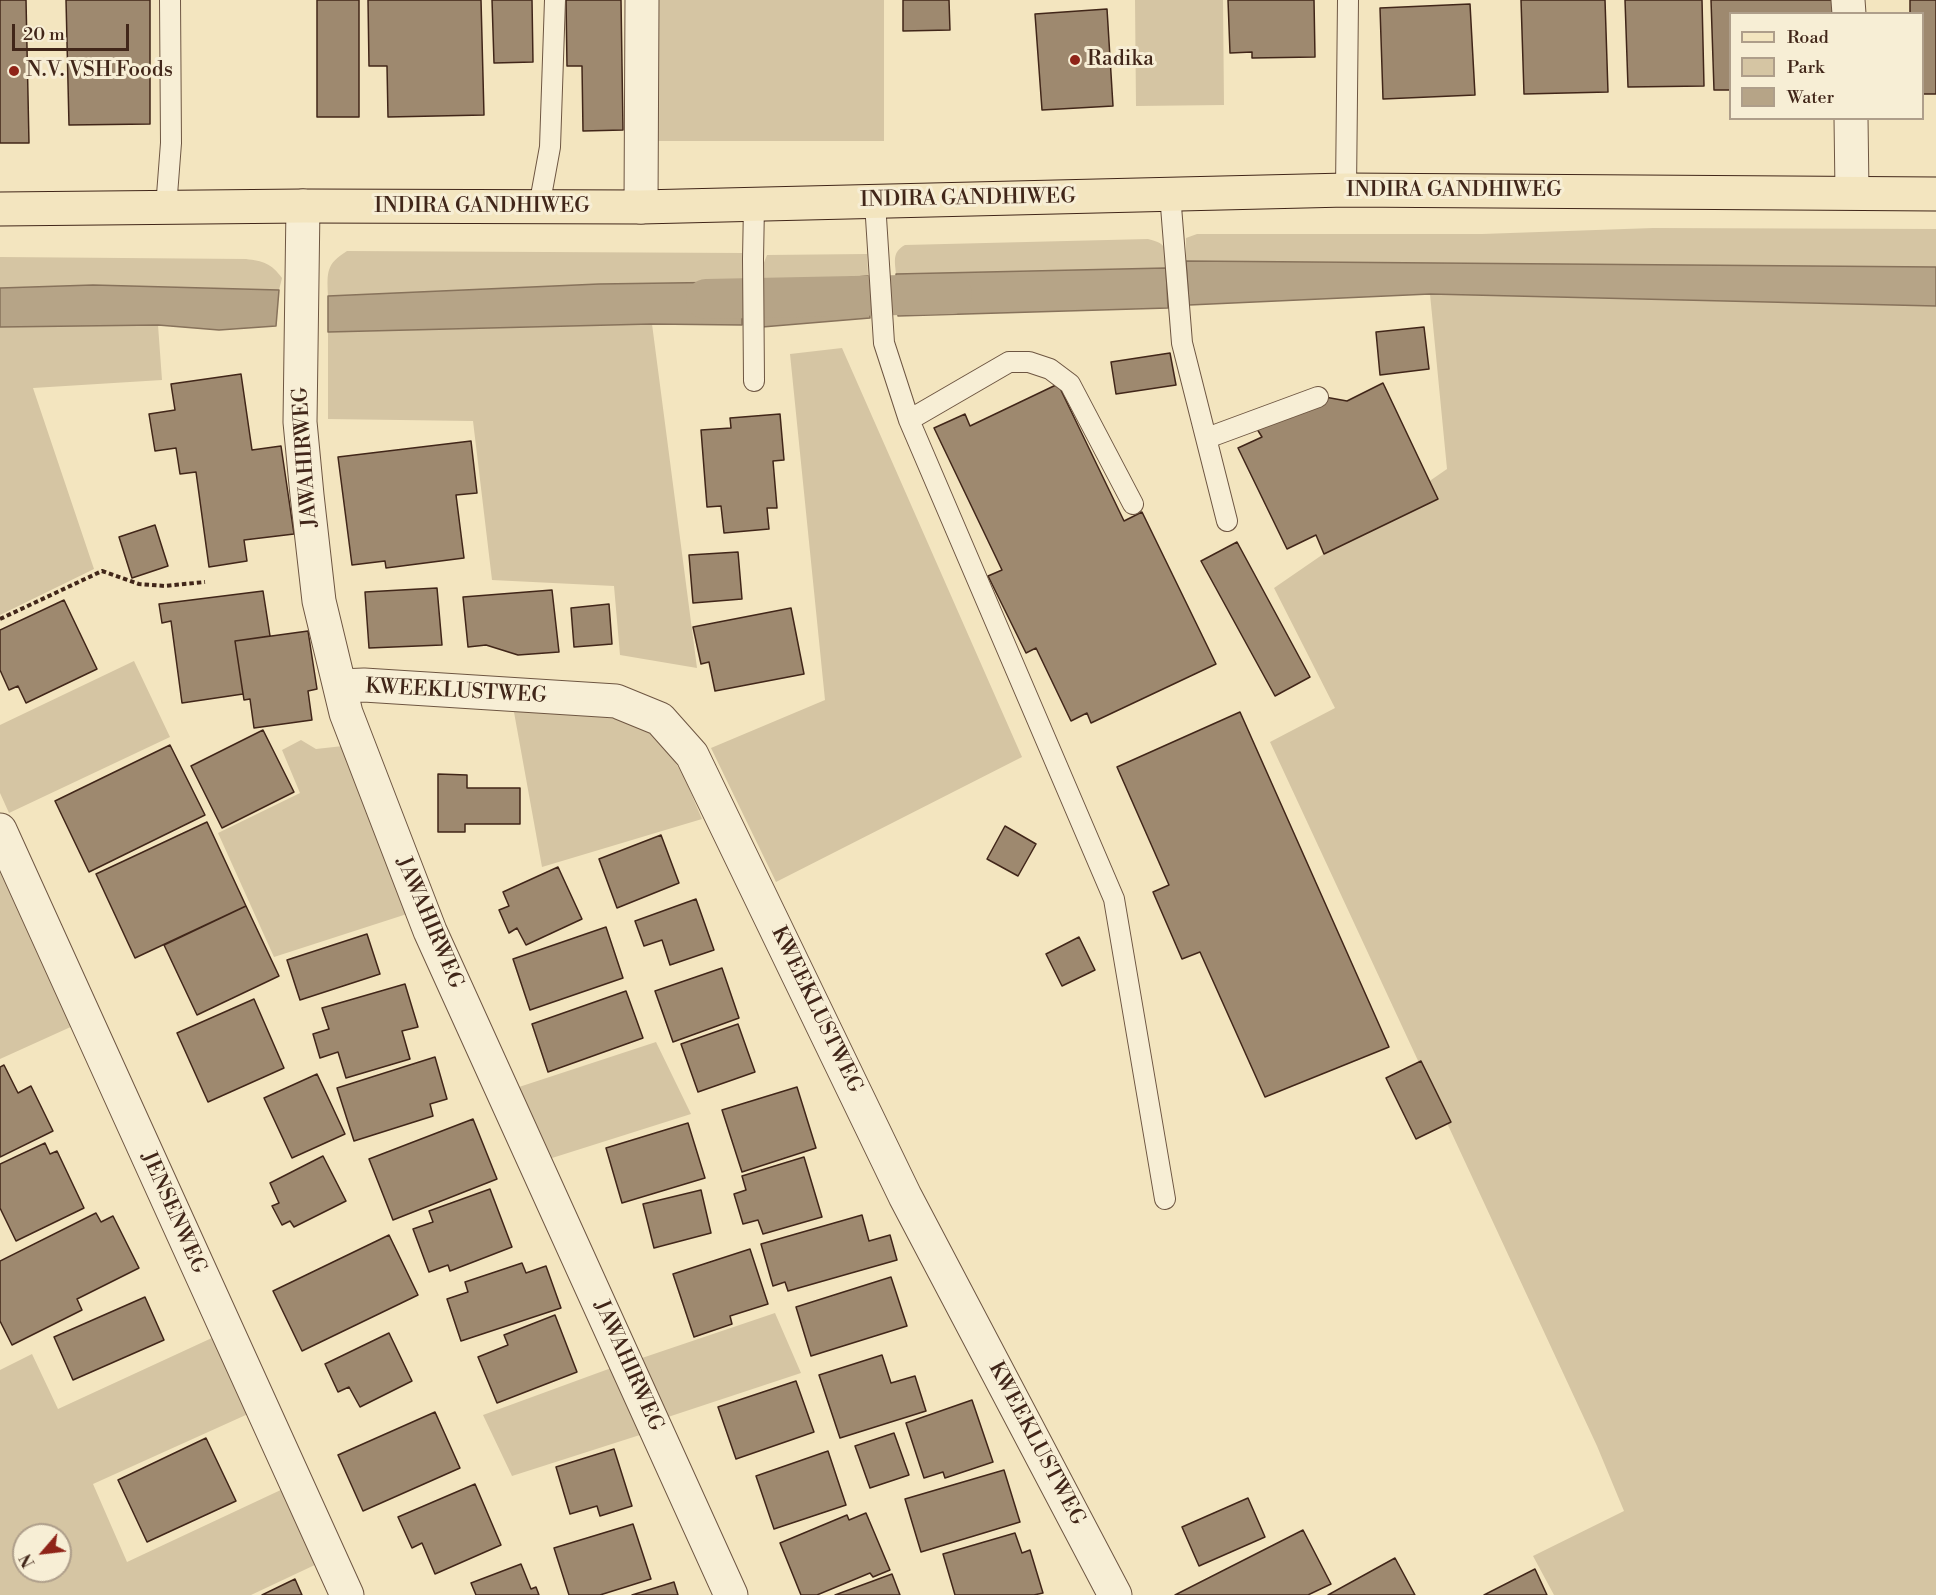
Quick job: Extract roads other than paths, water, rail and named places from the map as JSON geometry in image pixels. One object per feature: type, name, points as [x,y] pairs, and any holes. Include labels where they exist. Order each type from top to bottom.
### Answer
[{"type":"main road","name":"INDIRA GANDHIWEG","points":[[0,209],[303,206],[641,207],[1346,190],[1936,194]]},
{"type":"street","points":[[641,207],[642,0]]},
{"type":"street","points":[[1851,120],[1852,192]]},
{"type":"street","name":"JAWAHIRWEG","points":[[303,206],[300,422],[319,601],[346,713],[430,931],[731,1595]]},
{"type":"street","name":"KWEEKLUSTWEG","points":[[340,686],[364,685],[616,702],[660,718],[692,755],[905,1196],[1115,1595]]},
{"type":"street","name":"JENSENWEG","points":[[0,830],[347,1595]]},
{"type":"lane","points":[[166,208],[171,144],[170,0]]},
{"type":"lane","points":[[540,207],[550,147],[555,0]]},
{"type":"lane","points":[[1346,190],[1347,0]]},
{"type":"lane","points":[[1170,194],[1182,343],[1227,521]]},
{"type":"lane","points":[[875,202],[884,343],[909,420],[1113,899],[1165,1199]]},
{"type":"lane","points":[[754,205],[754,381]]},
{"type":"lane","points":[[909,420],[1009,362],[1029,362],[1050,369],[1070,384],[1133,504]]},
{"type":"lane","points":[[1207,438],[1318,397]]},
{"type":"water","points":[[1186,261],[1936,267],[1936,306],[1430,294],[1189,305]]},
{"type":"water","points":[[1166,268],[1168,308],[898,316],[896,274]]},
{"type":"water","points":[[868,276],[870,318],[762,327],[764,285]]},
{"type":"water","points":[[742,282],[742,325],[651,324],[328,332],[328,296],[599,284]]},
{"type":"water","points":[[93,285],[279,290],[276,326],[219,330],[158,325],[0,327],[0,288]]},
{"type":"waterway","points":[[706,299],[952,294]]},
{"type":"place","name":"Radika","points":[[1075,60]]},
{"type":"place","name":"N.V. VSH Foods","points":[[14,71]]}]
